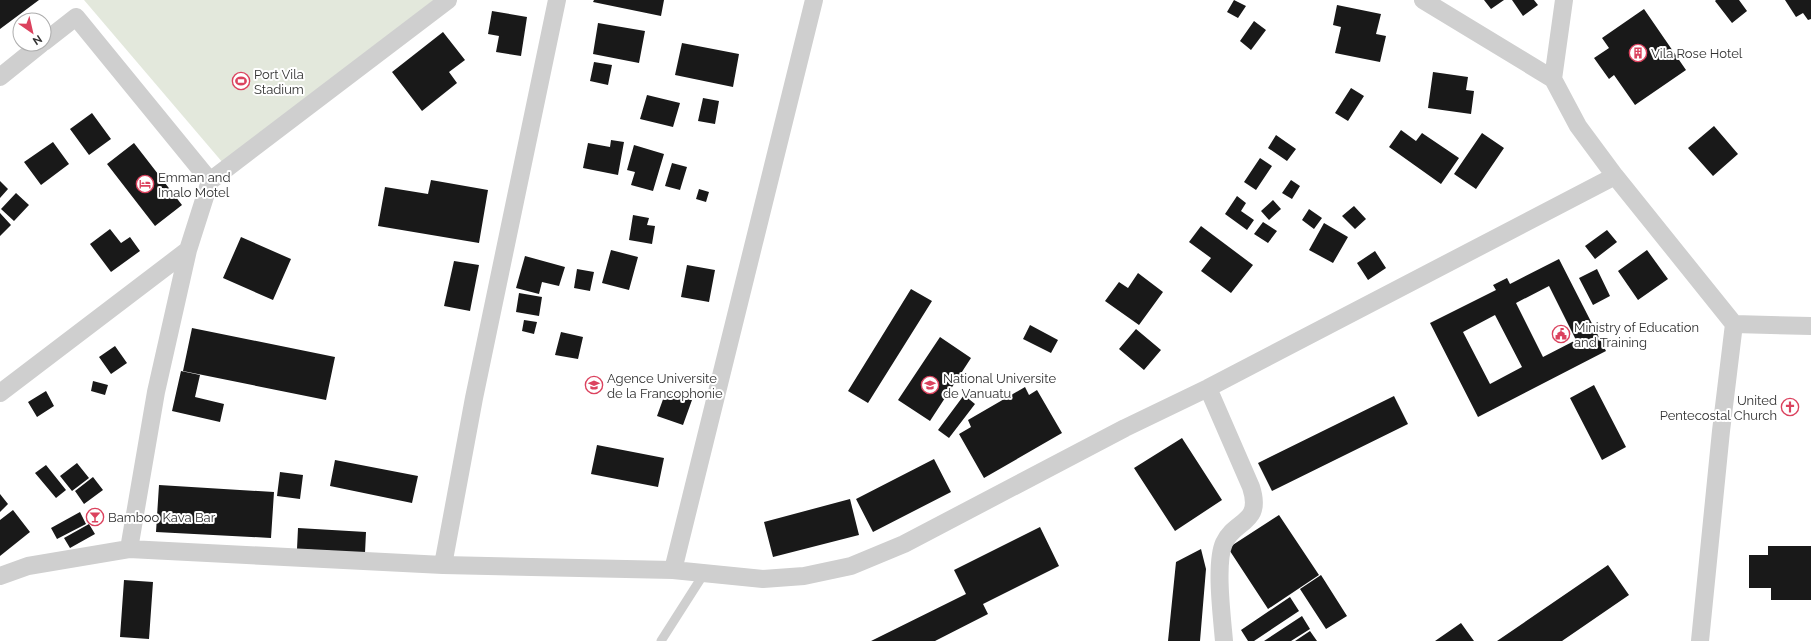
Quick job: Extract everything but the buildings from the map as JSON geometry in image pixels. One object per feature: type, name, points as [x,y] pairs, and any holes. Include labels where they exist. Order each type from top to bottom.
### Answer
[{"type":"street","points":[[129,548],[156,392],[188,250],[210,181],[448,0]]},
{"type":"street","points":[[443,565],[474,398],[557,0]]},
{"type":"street","points":[[673,570],[814,0]]},
{"type":"street","points":[[1423,0],[1553,79],[1578,126],[1615,176],[1734,324],[1721,431],[1700,641]]},
{"type":"street","points":[[1553,79],[1564,0]]},
{"type":"street","points":[[52,36],[76,16],[210,181]]},
{"type":"street","points":[[0,77],[31,52]]},
{"type":"street","points":[[0,576],[28,566],[129,548],[443,565],[673,570],[763,579],[804,576],[851,566],[904,544],[1125,428],[1208,388],[1615,176]]},
{"type":"street","points":[[0,393],[188,250]]},
{"type":"street","points":[[1734,324],[1811,326]]},
{"type":"street","points":[[1208,388],[1251,487],[1254,500],[1248,520],[1240,524],[1228,536],[1220,554],[1224,641]]},
{"type":"lane","points":[[662,641],[705,572]]},
{"type":"shaded area","name":"Port Vila Stadium","points":[[84,0],[434,0],[223,163]]},
{"type":"place","name":"Vila Rose Hotel","points":[[1638,53]]},
{"type":"place","name":"Port Vila Stadium","points":[[241,81]]},
{"type":"place","name":"Emman and Imalo Motel","points":[[145,184]]},
{"type":"place","name":"Ministry of Education and Training","points":[[1561,334]]},
{"type":"place","name":"Agence Universite de la Francophonie","points":[[594,385]]},
{"type":"place","name":"National Universite de Vanuatu","points":[[930,385]]},
{"type":"place","name":"United Pentecostal Church","points":[[1790,407]]},
{"type":"place","name":"Bamboo Kava Bar","points":[[95,517]]}]
